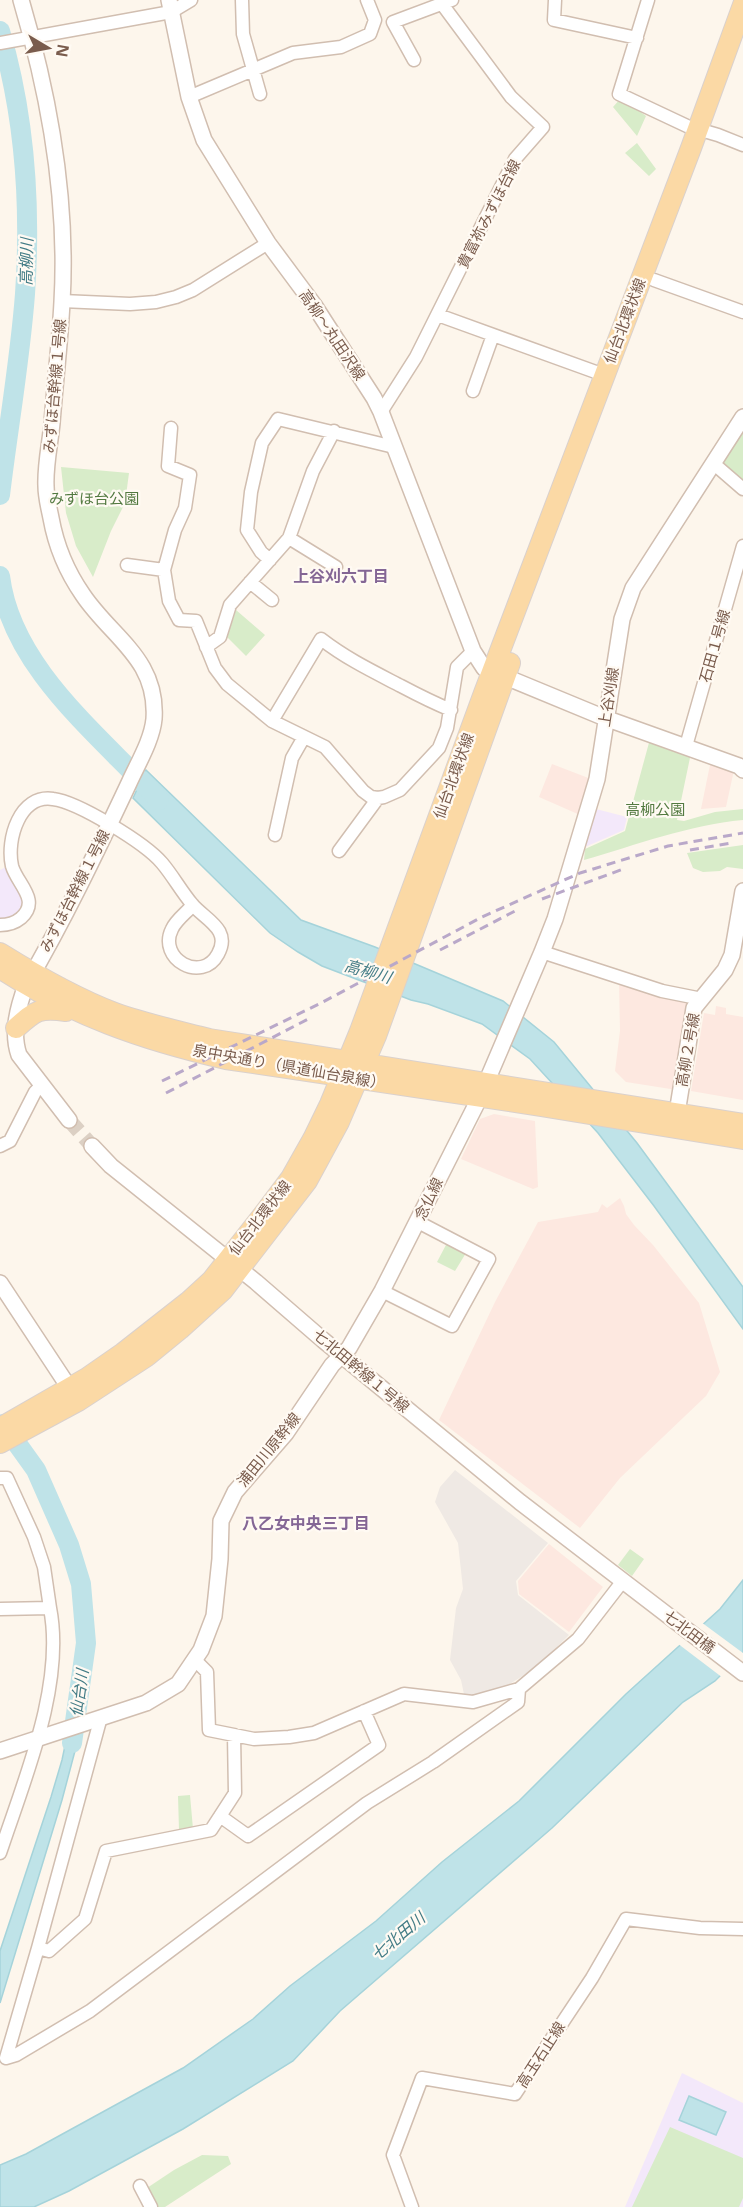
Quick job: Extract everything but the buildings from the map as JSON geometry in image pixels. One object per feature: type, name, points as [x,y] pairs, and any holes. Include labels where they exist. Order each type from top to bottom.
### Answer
[{"type":"main road","name":"仙台北環状線","points":[[499,675],[654,280],[743,5]]},
{"type":"main road","name":"仙台北環状線","points":[[0,1443],[23,1423],[147,1356],[223,1290],[234,1264],[291,1178],[353,1070],[499,675],[604,375],[743,38]]},
{"type":"main road","points":[[0,953],[29,979]]},
{"type":"main road","points":[[0,968],[29,979]]},
{"type":"main road","name":"泉中央通り（県道仙台泉線）","points":[[29,979],[77,1013],[119,1030],[185,1050],[226,1059],[353,1070]]},
{"type":"main road","name":"泉中央通り（県道仙台泉線）","points":[[29,979],[113,1012],[209,1039],[353,1070],[483,1090],[563,1109],[743,1139]]},
{"type":"main road","points":[[16,1029],[34,1012],[41,1010],[77,1013]]},
{"type":"main road","name":"泉中央通り（県道仙台泉線）","points":[[483,1090],[550,1093],[677,1113]]},
{"type":"main road","points":[[677,1113],[743,1124]]},
{"type":"main road","name":"仙台北環状線","points":[[0,1428],[23,1423]]},
{"type":"street","name":"みずほ台幹線１号線","points":[[21,0],[25,38],[55,144],[61,192],[63,301],[46,486],[51,520],[59,551],[84,597],[129,646],[145,671],[154,701],[154,722],[147,743],[117,808],[29,979]]},
{"type":"street","points":[[0,43],[191,0]]},
{"type":"street","points":[[242,0],[243,34],[260,94]]},
{"type":"street","points":[[189,97],[293,53],[341,47],[370,34],[375,20],[367,0]]},
{"type":"street","points":[[555,0],[554,20],[637,38]]},
{"type":"street","points":[[648,0],[619,94],[743,146]]},
{"type":"street","points":[[414,60],[393,22],[428,4],[447,2]]},
{"type":"street","name":"貴富祢みずほ台線","points":[[381,412],[416,357],[515,159],[543,127],[511,97],[447,2]]},
{"type":"street","name":"高柳～丸田沢線","points":[[170,6],[189,97],[204,140],[268,243],[314,305],[381,412],[473,651],[484,668],[499,675]]},
{"type":"street","points":[[63,301],[130,304],[156,302],[176,297],[216,277],[268,243]]},
{"type":"street","points":[[654,280],[743,312]]},
{"type":"street","points":[[438,315],[604,375]]},
{"type":"street","points":[[473,391],[493,335]]},
{"type":"street","name":"上谷刈線","points":[[502,1046],[555,919],[597,779],[622,620],[633,588],[743,417]]},
{"type":"street","points":[[270,560],[261,552],[247,530],[251,492],[262,443],[278,419],[394,447]]},
{"type":"street","points":[[171,428],[168,466],[190,475],[185,508],[175,530],[164,570],[169,601],[179,620],[196,621],[215,668],[227,684],[272,721],[325,747],[370,797],[384,797],[400,790],[440,748],[447,728],[458,667],[473,651]]},
{"type":"street","points":[[206,647],[220,636],[230,605],[289,538],[313,471],[334,431]]},
{"type":"street","points":[[713,463],[743,489]]},
{"type":"street","points":[[289,538],[336,567]]},
{"type":"street","name":"石田１号線","points":[[686,746],[743,546]]},
{"type":"street","points":[[127,565],[164,570]]},
{"type":"street","points":[[250,582],[272,600]]},
{"type":"street","points":[[272,721],[321,639],[345,657],[382,678],[422,699],[451,710]]},
{"type":"street","points":[[499,675],[515,679],[605,718],[739,766],[743,770]]},
{"type":"street","points":[[275,835],[292,758],[304,736]]},
{"type":"street","points":[[339,851],[378,798]]},
{"type":"street","points":[[0,924],[11,924],[19,920],[28,906],[29,897],[12,866],[11,852],[19,815],[29,804],[39,800],[56,799],[109,824],[148,850],[161,862],[193,905],[213,922],[222,939],[217,957],[197,968],[183,965],[176,960],[169,941],[175,925],[193,905]]},
{"type":"street","name":"高柳２号線","points":[[677,1113],[694,1008],[725,970],[732,955],[743,891]]},
{"type":"street","points":[[542,952],[662,991],[702,999]]},
{"type":"street","points":[[29,979],[19,1004],[16,1045],[19,1055],[69,1120]]},
{"type":"street","name":"念仏線","points":[[345,1352],[382,1291],[418,1222],[483,1090],[502,1046]]},
{"type":"street","points":[[0,1146],[10,1141],[35,1092],[41,1086]]},
{"type":"street","name":"七北田幹線１号線","points":[[92,1146],[111,1166],[345,1352],[520,1502],[635,1591]]},
{"type":"street","points":[[382,1291],[452,1326],[489,1259],[418,1222]]},
{"type":"street","points":[[0,1283],[74,1394]]},
{"type":"street","name":"浦田川原幹線","points":[[41,1737],[146,1702],[178,1684],[201,1650],[214,1616],[221,1521],[234,1492],[286,1433],[332,1365],[345,1352]]},
{"type":"street","points":[[0,1478],[7,1478],[34,1537],[44,1567],[53,1624],[49,1695],[41,1737],[0,1853]]},
{"type":"street","points":[[195,1660],[207,1672],[209,1730],[254,1739],[314,1733],[404,1694],[472,1702],[519,1689],[578,1639],[622,1582]]},
{"type":"street","name":"七北田橋","points":[[635,1591],[743,1673]]},
{"type":"street","points":[[0,1609],[50,1608]]},
{"type":"street","points":[[99,1718],[38,1948],[6,2058],[16,2055],[90,2011],[367,1803],[433,1762],[518,1702],[519,1689]]},
{"type":"street","points":[[220,1816],[248,1836],[379,1746],[364,1711]]},
{"type":"street","points":[[38,1948],[49,1951],[85,1919],[106,1851],[211,1830],[235,1793],[234,1735]]},
{"type":"street","points":[[0,1751],[41,1737]]},
{"type":"street","name":"高玉石止線","points":[[412,2207],[393,2155],[422,2078],[515,2094],[592,1978],[626,1919],[700,1928],[743,1929]]},
{"type":"street","points":[[140,2186],[152,2207]]},
{"type":"shaded area","points":[[711,760],[734,770],[726,807],[701,809]]},
{"type":"shaded area","points":[[552,764],[591,779],[580,815],[539,797]]},
{"type":"shaded area","points":[[596,809],[627,817],[624,830],[585,847]]},
{"type":"shaded area","points":[[8,866],[22,892],[23,900],[19,911],[2,920],[0,919],[0,870]]},
{"type":"shaded area","points":[[619,981],[691,1000],[677,1090],[626,1082],[615,1071],[620,1031]]},
{"type":"shaded area","points":[[716,1006],[726,1008],[726,1014],[743,1017],[743,1100],[691,1091],[704,1013],[715,1015]]},
{"type":"shaded area","points":[[494,1114],[535,1121],[538,1187],[533,1189],[461,1159],[480,1119]]},
{"type":"shaded area","points":[[620,1198],[626,1214],[634,1225],[699,1303],[720,1372],[706,1396],[620,1478],[580,1528],[439,1420],[495,1302],[538,1222],[598,1212],[602,1204],[607,1208]]},
{"type":"shaded area","points":[[455,1470],[548,1543],[516,1581],[518,1595],[569,1635],[537,1667],[508,1685],[465,1699],[461,1680],[450,1660],[456,1608],[463,1589],[458,1543],[435,1502],[440,1487]]},
{"type":"shaded area","points":[[549,1544],[603,1587],[569,1632],[519,1594],[518,1581]]},
{"type":"shaded area","points":[[682,2073],[743,2103],[743,2207],[625,2207]]},
{"type":"green space","points":[[621,98],[646,116],[637,136],[613,107]]},
{"type":"green space","points":[[637,143],[656,169],[649,176],[625,153]]},
{"type":"green space","points":[[743,431],[743,482],[724,468],[722,459]]},
{"type":"green space","name":"みずほ台公園","points":[[61,467],[129,473],[125,503],[93,577],[76,546],[66,513]]},
{"type":"green space","points":[[236,610],[265,635],[246,656],[227,637]]},
{"type":"green space","name":"高柳公園","points":[[650,739],[691,753],[677,820],[684,821],[715,812],[743,809],[743,820],[683,831],[584,860],[585,849],[625,831]]},
{"type":"green space","points":[[743,845],[743,869],[727,867],[720,871],[703,872],[693,868],[687,853]]},
{"type":"green space","points":[[447,1243],[466,1253],[455,1271],[437,1262]]},
{"type":"green space","points":[[630,1549],[644,1559],[632,1576],[618,1565]]},
{"type":"green space","points":[[190,1795],[193,1829],[179,1830],[178,1796]]},
{"type":"green space","points":[[670,2127],[743,2158],[743,2198],[739,2207],[632,2207]]},
{"type":"green space","points":[[202,2155],[228,2156],[231,2164],[165,2207],[158,2207],[147,2188]]},
{"type":"water","points":[[146,770],[301,920],[375,947],[503,1001],[554,1042],[637,1143],[743,1287],[743,1329],[598,1133],[530,1059],[482,1024],[322,966],[270,933],[133,798]]},
{"type":"water","name":"七北田川","points":[[743,1580],[743,1653],[715,1681],[683,1702],[552,1828],[340,2011],[293,2061],[183,2129],[69,2191],[34,2207],[0,2207],[0,2165],[26,2154],[183,2068],[253,2019],[290,1986],[376,1921],[442,1862],[519,1801],[626,1694],[720,1609]]},
{"type":"water","name":"仙台川","points":[[80,1732],[62,1800],[0,2003],[0,1951],[51,1797],[67,1736]]},
{"type":"water","points":[[689,2096],[726,2112],[716,2135],[679,2120]]},
{"type":"pier","points":[[701,1622],[743,1653],[743,1657],[723,1678],[677,1643]]},
{"type":"waterway","name":"高柳川","points":[[0,31],[20,128],[27,228],[23,319],[0,495]]},
{"type":"waterway","name":"高柳川","points":[[0,576],[8,609],[21,641],[40,670],[86,725],[159,800]]},
{"type":"waterway","name":"仙台川","points":[[3,1424],[36,1470],[69,1545],[81,1584],[86,1643],[72,1743]]},
{"type":"tunnel","points":[[69,1120],[92,1146]]},
{"type":"railway","points":[[162,1081],[323,1002],[482,917],[580,873],[668,846],[743,833]]},
{"type":"railway","points":[[690,850],[731,843]]},
{"type":"railway","points":[[542,899],[626,868]]},
{"type":"railway","points":[[440,950],[517,910]]},
{"type":"railway","points":[[166,1093],[310,1018]]},
{"type":"district","name":"上谷刈六丁目","points":[[341,576]]},
{"type":"district","name":"八乙女中央三丁目","points":[[306,1523]]}]
